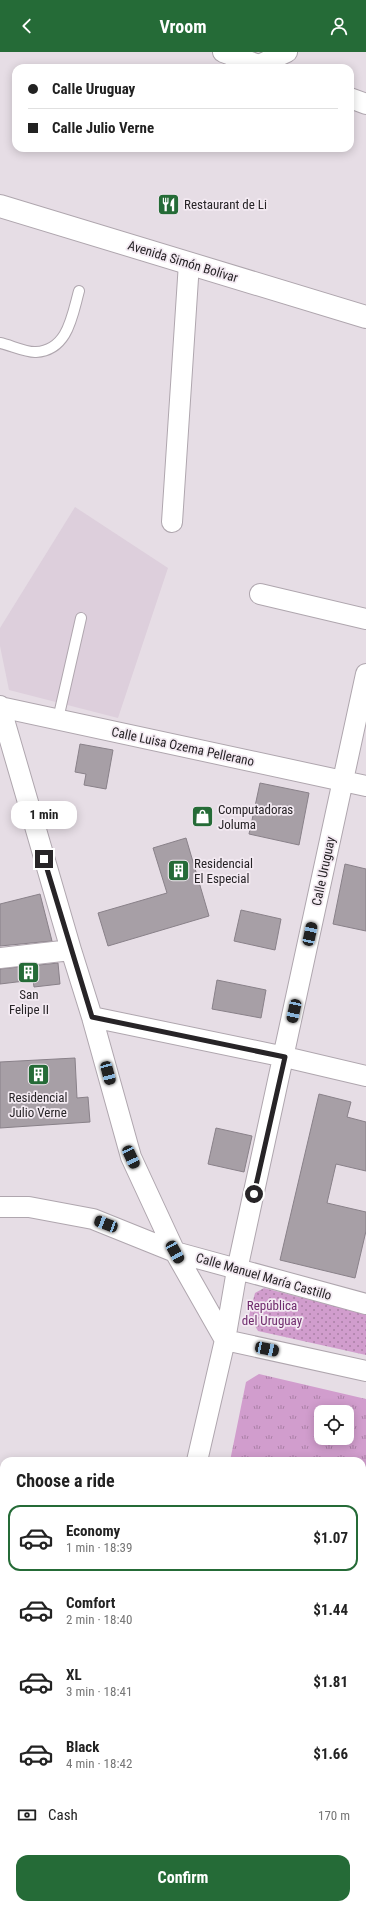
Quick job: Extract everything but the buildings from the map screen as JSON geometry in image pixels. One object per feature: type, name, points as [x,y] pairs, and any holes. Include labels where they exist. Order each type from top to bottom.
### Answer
[{"type":"main road","name":"Avenida Simón Bolívar","points":[[0,206],[366,317]]},
{"type":"street","points":[[223,52],[257,64]]},
{"type":"street","points":[[266,64],[287,52]]},
{"type":"street","points":[[354,100],[366,104]]},
{"type":"street","points":[[172,522],[189,263]]},
{"type":"street","points":[[260,594],[366,619]]},
{"type":"street","name":"Calle Uruguay","points":[[198,1457],[225,1340],[237,1270],[285,1057],[342,780],[366,674]]},
{"type":"street","points":[[0,706],[92,1017],[131,1157],[175,1252],[225,1340],[366,1371]]},
{"type":"street","name":"Calle Luisa Ozema Pellerano","points":[[0,706],[366,786]]},
{"type":"street","points":[[0,958],[71,950]]},
{"type":"street","points":[[92,1017],[285,1057],[366,1076]]},
{"type":"street","name":"Calle Manuel María Castillo","points":[[0,1207],[29,1207],[93,1219],[175,1252],[366,1304]]},
{"type":"lane","points":[[0,343],[35,353],[51,348],[61,341],[68,328],[79,292]]},
{"type":"lane","points":[[58,719],[81,618]]},
{"type":"shaded area","points":[[75,507],[168,568],[118,718],[9,690],[0,646],[0,628]]},
{"type":"green space","name":"República del Uruguay","points":[[264,1288],[366,1314],[366,1355],[258,1331],[249,1316],[255,1293]]},
{"type":"green space","points":[[259,1374],[366,1399],[366,1457],[231,1457],[246,1382]]},
{"type":"place","name":"Restaurant de Li","points":[[169,204]]},
{"type":"place","name":"Computadoras Joluma","points":[[203,816]]},
{"type":"place","name":"Residencial El Especial","points":[[178,870]]},
{"type":"place","name":"San Felipe II","points":[[29,972]]},
{"type":"place","name":"Residencial Julio Verne","points":[[38,1075]]},
{"type":"route","points":[[44,859],[92,1017],[285,1057],[254,1194]]}]
